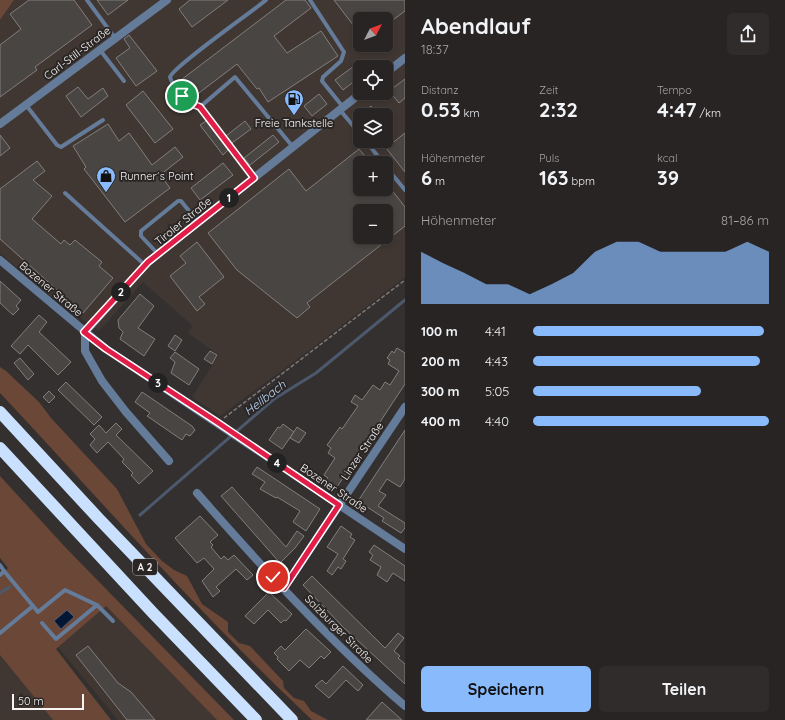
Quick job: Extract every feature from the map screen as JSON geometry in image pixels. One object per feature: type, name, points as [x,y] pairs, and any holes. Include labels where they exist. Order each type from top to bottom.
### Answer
[{"type":"highway","name":"A 2","points":[[0,412],[99,519],[292,720]]},
{"type":"highway","name":"A 2","points":[[0,448],[153,613],[256,720]]},
{"type":"street","name":"Carl-Still-Straße","points":[[0,124],[167,0]]},
{"type":"street","points":[[393,67],[405,58]]},
{"type":"street","name":"Tiroler Straße","points":[[84,332],[145,265],[353,99]]},
{"type":"street","name":"Bozener Straße","points":[[0,260],[106,349],[231,431],[405,549]]},
{"type":"street","points":[[84,332],[85,351],[102,381],[170,461]]},
{"type":"street","name":"Linzer Straße","points":[[284,588],[405,407]]},
{"type":"street","name":"Salzburger Straße","points":[[197,493],[284,588],[362,668],[405,706]]},
{"type":"lane","points":[[87,0],[115,38]]},
{"type":"lane","points":[[254,178],[200,107],[190,103],[182,96],[171,80],[171,75],[266,0]]},
{"type":"lane","points":[[310,0],[344,52],[341,61],[322,77],[322,81],[353,124]]},
{"type":"lane","points":[[100,50],[124,81]]},
{"type":"lane","points":[[200,107],[235,77],[293,148]]},
{"type":"lane","points":[[26,105],[61,147],[103,120]]},
{"type":"lane","points":[[371,148],[378,156]]},
{"type":"lane","points":[[393,175],[405,190]]},
{"type":"lane","points":[[65,193],[145,265]]},
{"type":"lane","points":[[158,254],[141,236],[141,232],[178,201],[181,201],[199,222]]},
{"type":"lane","points":[[0,565],[38,612],[65,590],[97,605],[113,621]]},
{"type":"lane","points":[[0,575],[4,571]]},
{"type":"lane","points":[[42,623],[56,640],[97,605]]},
{"type":"lane","points":[[0,633],[33,606]]},
{"type":"path","points":[[217,422],[405,280]]},
{"type":"shaded area","points":[[0,0],[14,0],[0,20]]},
{"type":"shaded area","points":[[14,0],[405,0],[405,277],[220,416],[192,397],[219,355],[188,333],[193,326],[143,282],[99,331],[46,293],[0,253],[0,20]]},
{"type":"shaded area","points":[[0,367],[39,402],[51,418],[117,489],[146,544],[162,561],[174,570],[187,576],[202,604],[228,622],[228,632],[239,643],[250,646],[283,681],[284,688],[294,698],[304,701],[311,711],[328,720],[312,720],[231,641],[153,559],[0,393]]},
{"type":"shaded area","points":[[0,476],[66,548],[234,720],[217,720],[106,606],[56,649],[111,720],[53,720],[0,655],[0,578],[8,568],[0,558]]},
{"type":"shaded area","points":[[106,606],[217,720],[118,720],[58,647]]},
{"type":"shaded area","points":[[0,655],[53,720],[0,720]]},
{"type":"water","points":[[67,610],[74,617],[61,629],[54,621]]},
{"type":"building","points":[[29,0],[74,0],[92,25],[35,67],[37,70],[0,97],[0,45],[21,29],[10,14]]},
{"type":"building","points":[[97,0],[128,0],[108,15]]},
{"type":"building","points":[[190,0],[228,0],[192,27],[179,9]]},
{"type":"building","points":[[286,0],[305,0],[311,8],[274,36],[287,53],[321,31],[338,56],[268,102],[259,88],[257,89],[237,64],[191,99],[185,93],[177,83]]},
{"type":"building","points":[[334,0],[405,0],[405,11],[393,20],[393,12],[353,12],[353,25]]},
{"type":"building","points":[[129,35],[157,71],[136,86],[116,58],[130,48],[124,39]]},
{"type":"building","points":[[353,67],[353,82],[343,90],[335,80]]},
{"type":"building","points":[[405,79],[405,98],[399,103],[393,96],[393,88]]},
{"type":"building","points":[[78,87],[88,99],[103,88],[108,96],[81,117],[66,96]]},
{"type":"building","points":[[143,91],[173,129],[155,143],[126,105]]},
{"type":"building","points":[[319,94],[327,104],[312,116],[304,106]]},
{"type":"building","points":[[206,121],[228,150],[223,155],[200,125]]},
{"type":"building","points":[[245,121],[251,129],[232,143],[226,136]]},
{"type":"building","points":[[108,124],[119,141],[129,133],[152,165],[175,147],[183,157],[160,175],[170,188],[125,222],[84,169],[86,167],[73,146]]},
{"type":"building","points":[[405,133],[405,172],[386,148],[393,148],[393,142]]},
{"type":"building","points":[[0,135],[10,148],[0,156]]},
{"type":"building","points":[[273,135],[279,142],[250,165],[244,158]]},
{"type":"building","points":[[359,149],[365,156],[353,156],[353,196],[393,196],[393,192],[405,207],[405,226],[393,235],[393,204],[353,204],[353,244],[382,244],[307,303],[310,307],[297,318],[237,270],[208,233],[289,169],[306,191]]},
{"type":"building","points":[[37,161],[45,171],[33,180],[52,196],[32,219],[61,244],[64,240],[70,245],[75,240],[102,262],[99,266],[113,278],[83,313],[0,239],[0,189]]},
{"type":"building","points":[[223,163],[233,175],[200,200],[191,188]]},
{"type":"building","points":[[197,242],[224,277],[199,297],[205,304],[197,311],[170,276],[186,263],[180,256]]},
{"type":"building","points":[[0,281],[21,300],[16,306],[19,309],[13,315],[0,303]]},
{"type":"building","points":[[140,294],[154,306],[138,328],[155,339],[144,356],[120,339],[123,332],[119,328],[118,320]]},
{"type":"building","points":[[39,315],[47,322],[39,332],[71,362],[58,375],[28,345],[20,354],[11,346]]},
{"type":"building","points":[[175,335],[182,340],[175,351],[168,346]]},
{"type":"building","points":[[397,348],[405,353],[405,384],[337,487],[327,480],[328,478],[324,475],[335,458],[328,453],[331,448],[327,445],[340,427],[342,429],[358,406],[351,402],[355,395],[362,400],[373,385],[380,390],[385,382],[390,385],[399,371],[388,364],[390,360],[387,358],[392,351],[394,353]]},
{"type":"building","points":[[210,351],[217,355],[212,364],[204,359]]},
{"type":"building","points":[[175,352],[199,369],[189,385],[171,373],[175,362],[170,358]]},
{"type":"building","points":[[20,358],[34,374],[28,380],[14,363]]},
{"type":"building","points":[[66,382],[102,417],[94,425],[58,390]]},
{"type":"building","points":[[49,391],[55,397],[49,403],[43,397]]},
{"type":"building","points":[[142,392],[192,426],[195,430],[190,436],[186,434],[182,440],[147,416],[150,413],[135,402]]},
{"type":"building","points":[[116,423],[122,429],[116,435],[153,471],[139,484],[131,475],[133,473],[122,462],[124,459],[108,442],[97,453],[90,445],[95,439],[90,434],[99,425],[106,433]]},
{"type":"building","points":[[283,424],[294,432],[282,449],[269,440],[278,427],[280,428]]},
{"type":"building","points":[[297,427],[306,433],[299,443],[290,438]]},
{"type":"building","points":[[405,430],[405,479],[400,487],[387,479],[379,491],[386,495],[378,506],[405,523],[405,528],[401,533],[382,521],[384,518],[358,501]]},
{"type":"building","points":[[257,467],[320,509],[306,531],[293,522],[300,511],[260,489],[265,482],[252,474]]},
{"type":"building","points":[[232,487],[286,547],[297,531],[304,536],[295,548],[280,563],[221,496]]},
{"type":"building","points":[[200,516],[218,535],[210,542],[213,545],[211,547],[221,559],[224,556],[228,560],[234,555],[253,575],[247,580],[236,569],[216,587],[220,591],[213,597],[202,581],[214,569],[204,558],[197,563],[175,538]]},
{"type":"building","points":[[341,526],[352,534],[350,537],[355,540],[343,559],[346,561],[341,569],[338,567],[332,575],[327,571],[338,554],[327,547]]},
{"type":"building","points":[[374,545],[405,566],[405,581],[393,573],[387,582],[377,575],[381,567],[370,560],[373,555],[369,552]]},
{"type":"building","points":[[312,576],[385,648],[398,633],[404,638],[394,651],[400,656],[398,658],[405,664],[405,684],[343,627],[303,585]]},
{"type":"building","points":[[269,592],[292,614],[286,621],[284,620],[281,623],[268,610],[254,624],[245,616]]},
{"type":"building","points":[[306,629],[331,652],[324,659],[321,656],[309,668],[300,660],[289,671],[277,659],[278,657],[274,653],[281,646],[285,650]]},
{"type":"building","points":[[88,646],[118,683],[131,692],[155,720],[127,720],[76,655]]},
{"type":"building","points":[[343,666],[363,685],[358,691],[346,680],[329,698],[315,686],[322,680],[326,684]]},
{"type":"building","points":[[382,702],[402,720],[366,720]]},
{"type":"waterway","name":"Hellbach","points":[[140,515],[274,399],[316,373],[405,300]]},
{"type":"waterway","name":"Hellbach","points":[[0,593],[10,587]]},
{"type":"place","name":"Freie Tankstelle","points":[[294,116]]},
{"type":"place","name":"Runner´s Point","points":[[106,193]]},
{"type":"route","points":[[182,96],[190,103],[200,107],[254,178],[148,262],[84,332],[106,349],[339,505],[284,588],[273,577]]}]
